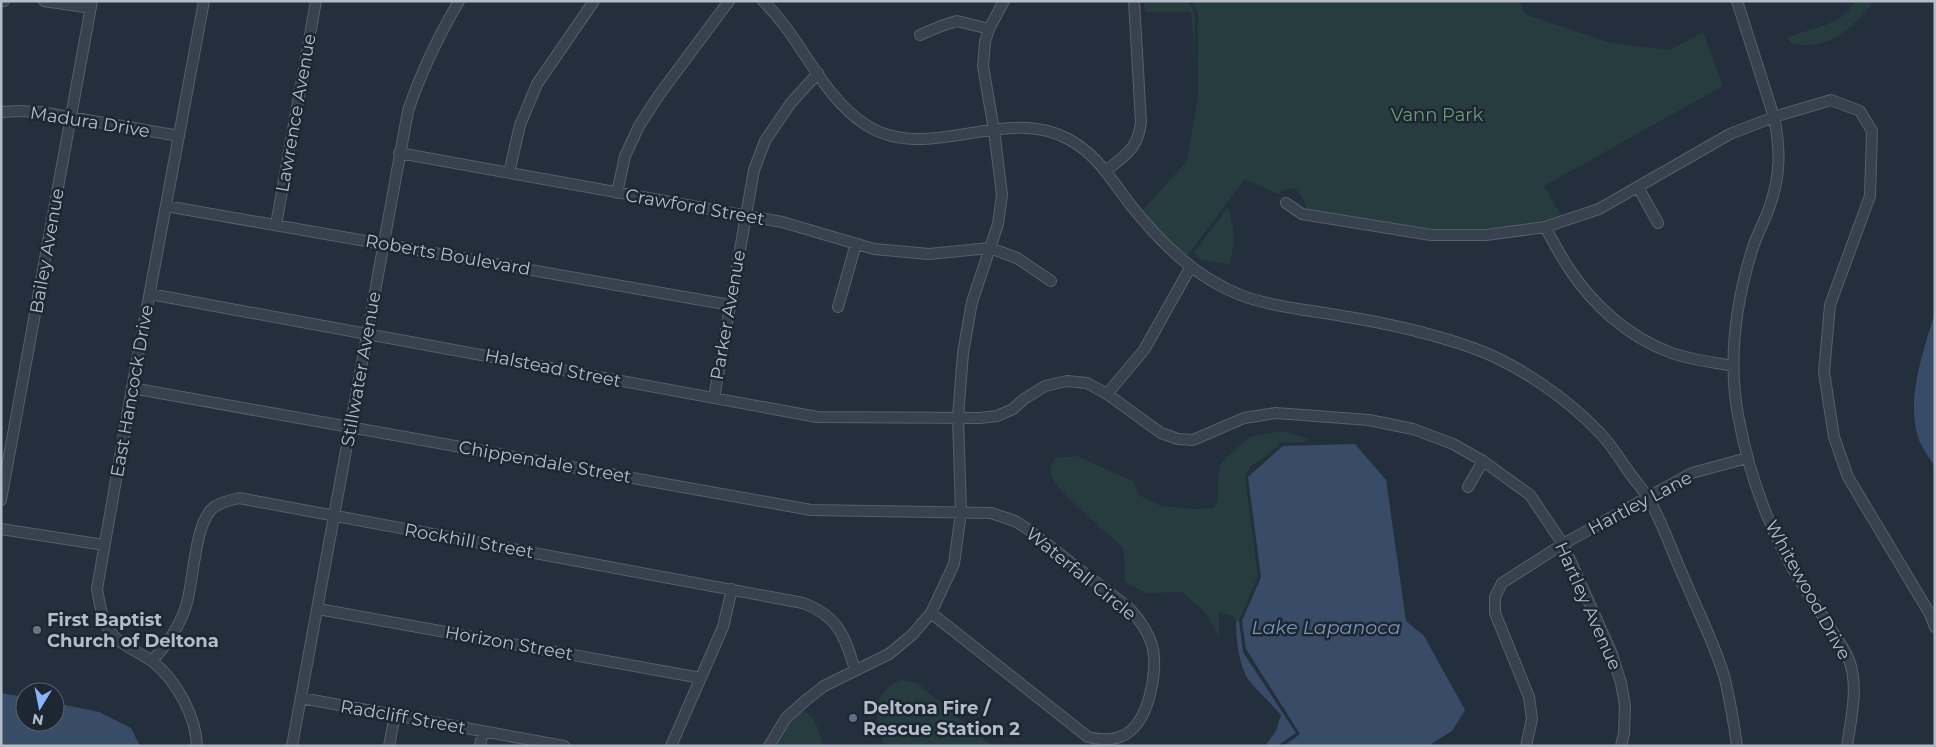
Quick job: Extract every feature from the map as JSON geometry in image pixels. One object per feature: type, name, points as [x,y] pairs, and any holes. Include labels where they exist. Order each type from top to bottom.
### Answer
[{"type":"street","points":[[44,1],[92,4]]},
{"type":"street","name":"East Hancock Drive","points":[[197,746],[182,696],[169,677],[152,661],[130,649],[114,636],[105,622],[100,608],[98,589],[132,388],[204,1]]},
{"type":"street","name":"Lawrence Avenue","points":[[276,225],[316,1]]},
{"type":"street","name":"Stillwater Avenue","points":[[292,746],[408,111],[419,77],[437,38],[459,1]]},
{"type":"street","points":[[509,173],[520,125],[537,84],[594,1]]},
{"type":"street","points":[[616,193],[625,156],[639,126],[659,94],[729,1]]},
{"type":"street","points":[[763,1],[789,33],[845,110],[877,131],[896,137],[913,139],[932,139],[1023,127],[1055,133],[1070,140],[1095,157],[1130,203],[1173,253],[1190,268],[1219,285],[1243,296],[1276,305],[1348,317],[1424,333],[1476,348],[1519,370],[1581,415],[1604,437],[1648,498],[1706,629],[1724,679],[1737,746]]},
{"type":"street","points":[[770,746],[786,718],[806,700],[824,686],[889,654],[912,635],[930,613],[954,564],[961,512],[958,417],[963,353],[972,302],[998,224],[1002,195],[994,130],[983,66],[985,42],[989,28],[1004,1]]},
{"type":"street","points":[[1106,171],[1133,147],[1139,137],[1141,122],[1134,1]]},
{"type":"street","name":"Whitewood Drive","points":[[1738,1],[1774,117],[1778,136],[1780,164],[1771,202],[1753,246],[1744,279],[1736,325],[1733,366],[1738,413],[1753,482],[1766,515],[1792,566],[1850,661],[1854,689],[1847,746]]},
{"type":"street","name":"Bailey Avenue","points":[[1,500],[92,4]]},
{"type":"street","points":[[920,36],[957,21],[989,28]]},
{"type":"street","name":"Parker Avenue","points":[[714,398],[754,170],[765,141],[790,104],[818,73]]},
{"type":"street","points":[[1286,203],[1302,214],[1431,235],[1486,235],[1545,227],[1599,209],[1730,134],[1774,117],[1831,100],[1860,111],[1872,131],[1870,196],[1830,305],[1824,372],[1834,437],[1848,477],[1930,614],[1935,627]]},
{"type":"street","name":"Madura Drive","points":[[1,112],[19,111],[72,117],[179,136]]},
{"type":"street","name":"Crawford Street","points":[[399,154],[782,222],[856,244],[897,252],[929,254],[990,248]]},
{"type":"street","points":[[1638,187],[1658,223]]},
{"type":"street","name":"Roberts Boulevard","points":[[166,206],[730,305]]},
{"type":"street","points":[[1545,227],[1570,270],[1601,309],[1634,334],[1669,352],[1697,360],[1733,366]]},
{"type":"street","points":[[838,307],[856,244]]},
{"type":"street","points":[[990,248],[1018,258],[1051,281]]},
{"type":"street","points":[[1107,394],[1144,350],[1190,268]]},
{"type":"street","name":"Halstead Street","points":[[150,294],[818,417],[958,417]]},
{"type":"street","name":"Hartley Avenue","points":[[958,417],[980,418],[997,416],[1013,409],[1024,399],[1046,386],[1067,381],[1087,384],[1107,394],[1161,433],[1178,439],[1193,440],[1244,418],[1276,413],[1360,419],[1413,430],[1453,444],[1483,462],[1530,495],[1563,544],[1612,654],[1621,683],[1625,705],[1624,734],[1621,746]]},
{"type":"street","name":"Chippendale Street","points":[[132,388],[812,510],[961,512]]},
{"type":"street","name":"Hartley Lane","points":[[1526,746],[1532,719],[1529,697],[1495,613],[1495,597],[1502,583],[1563,544],[1692,473],[1747,458]]},
{"type":"street","points":[[1468,487],[1483,462]]},
{"type":"street","name":"Rockhill Street","points":[[152,661],[177,630],[186,605],[202,524],[213,508],[226,500],[239,498],[803,602],[818,608],[837,625],[855,670]]},
{"type":"street","name":"Waterfall Circle","points":[[930,613],[1088,737],[1103,740],[1122,737],[1131,731],[1146,706],[1155,664],[1152,645],[1140,619],[1130,609],[1015,521],[991,514],[961,512]]},
{"type":"street","points":[[1,530],[104,545]]},
{"type":"street","points":[[671,746],[723,628],[732,589]]},
{"type":"street","name":"Horizon Street","points":[[318,609],[701,678]]},
{"type":"street","name":"Radcliff Street","points":[[301,698],[564,746]]},
{"type":"street","points":[[389,746],[394,715]]},
{"type":"street","points":[[480,746],[483,731]]},
{"type":"green space","points":[[1144,1],[1188,1],[1195,13],[1194,102],[1194,44],[1191,12],[1145,12]]},
{"type":"green space","name":"Vann Park","points":[[1192,1],[1518,1],[1527,15],[1611,43],[1670,50],[1703,32],[1723,86],[1544,186],[1562,217],[1501,228],[1425,229],[1307,210],[1303,198],[1295,188],[1284,190],[1278,194],[1245,179],[1187,256],[1168,242],[1143,210],[1187,161],[1198,98],[1198,12]]},
{"type":"green space","points":[[1855,1],[1874,1],[1855,23],[1838,36],[1820,44],[1809,45],[1791,43],[1787,38],[1834,21],[1849,10]]},
{"type":"green space","points":[[1228,207],[1232,221],[1233,236],[1233,250],[1229,264],[1201,260],[1194,253]]},
{"type":"green space","points":[[1282,431],[1309,439],[1304,442],[1281,443],[1251,466],[1245,476],[1258,576],[1239,621],[1236,622],[1233,616],[1219,612],[1219,637],[1206,613],[1182,592],[1146,593],[1125,582],[1124,549],[1063,492],[1051,474],[1052,462],[1055,458],[1077,456],[1134,482],[1139,495],[1161,506],[1194,509],[1213,508],[1218,501],[1220,465],[1227,457],[1249,437]]},
{"type":"green space","points":[[901,680],[917,683],[992,746],[884,746],[877,716],[879,700],[890,686]]},
{"type":"green space","points":[[802,711],[814,720],[823,746],[775,746],[791,719]]},
{"type":"water","points":[[1935,312],[1935,467],[1918,437],[1914,406],[1918,374]]},
{"type":"water","name":"Lake Lapanoca","points":[[1355,444],[1386,480],[1406,621],[1424,636],[1465,710],[1452,731],[1430,746],[1284,746],[1300,734],[1246,649],[1242,621],[1261,577],[1248,477],[1283,446]]},
{"type":"water","points":[[1239,621],[1243,652],[1296,733],[1277,746],[1265,746],[1276,731],[1281,715],[1253,684],[1243,668],[1237,644],[1236,622]]},
{"type":"water","points":[[1,693],[15,695],[15,732],[65,732],[65,705],[99,712],[131,728],[140,746],[1,746]]},
{"type":"place","name":"First Baptist Church of Deltona","points":[[37,630]]},
{"type":"place","name":"Deltona Fire / Rescue Station 2","points":[[853,718]]}]
